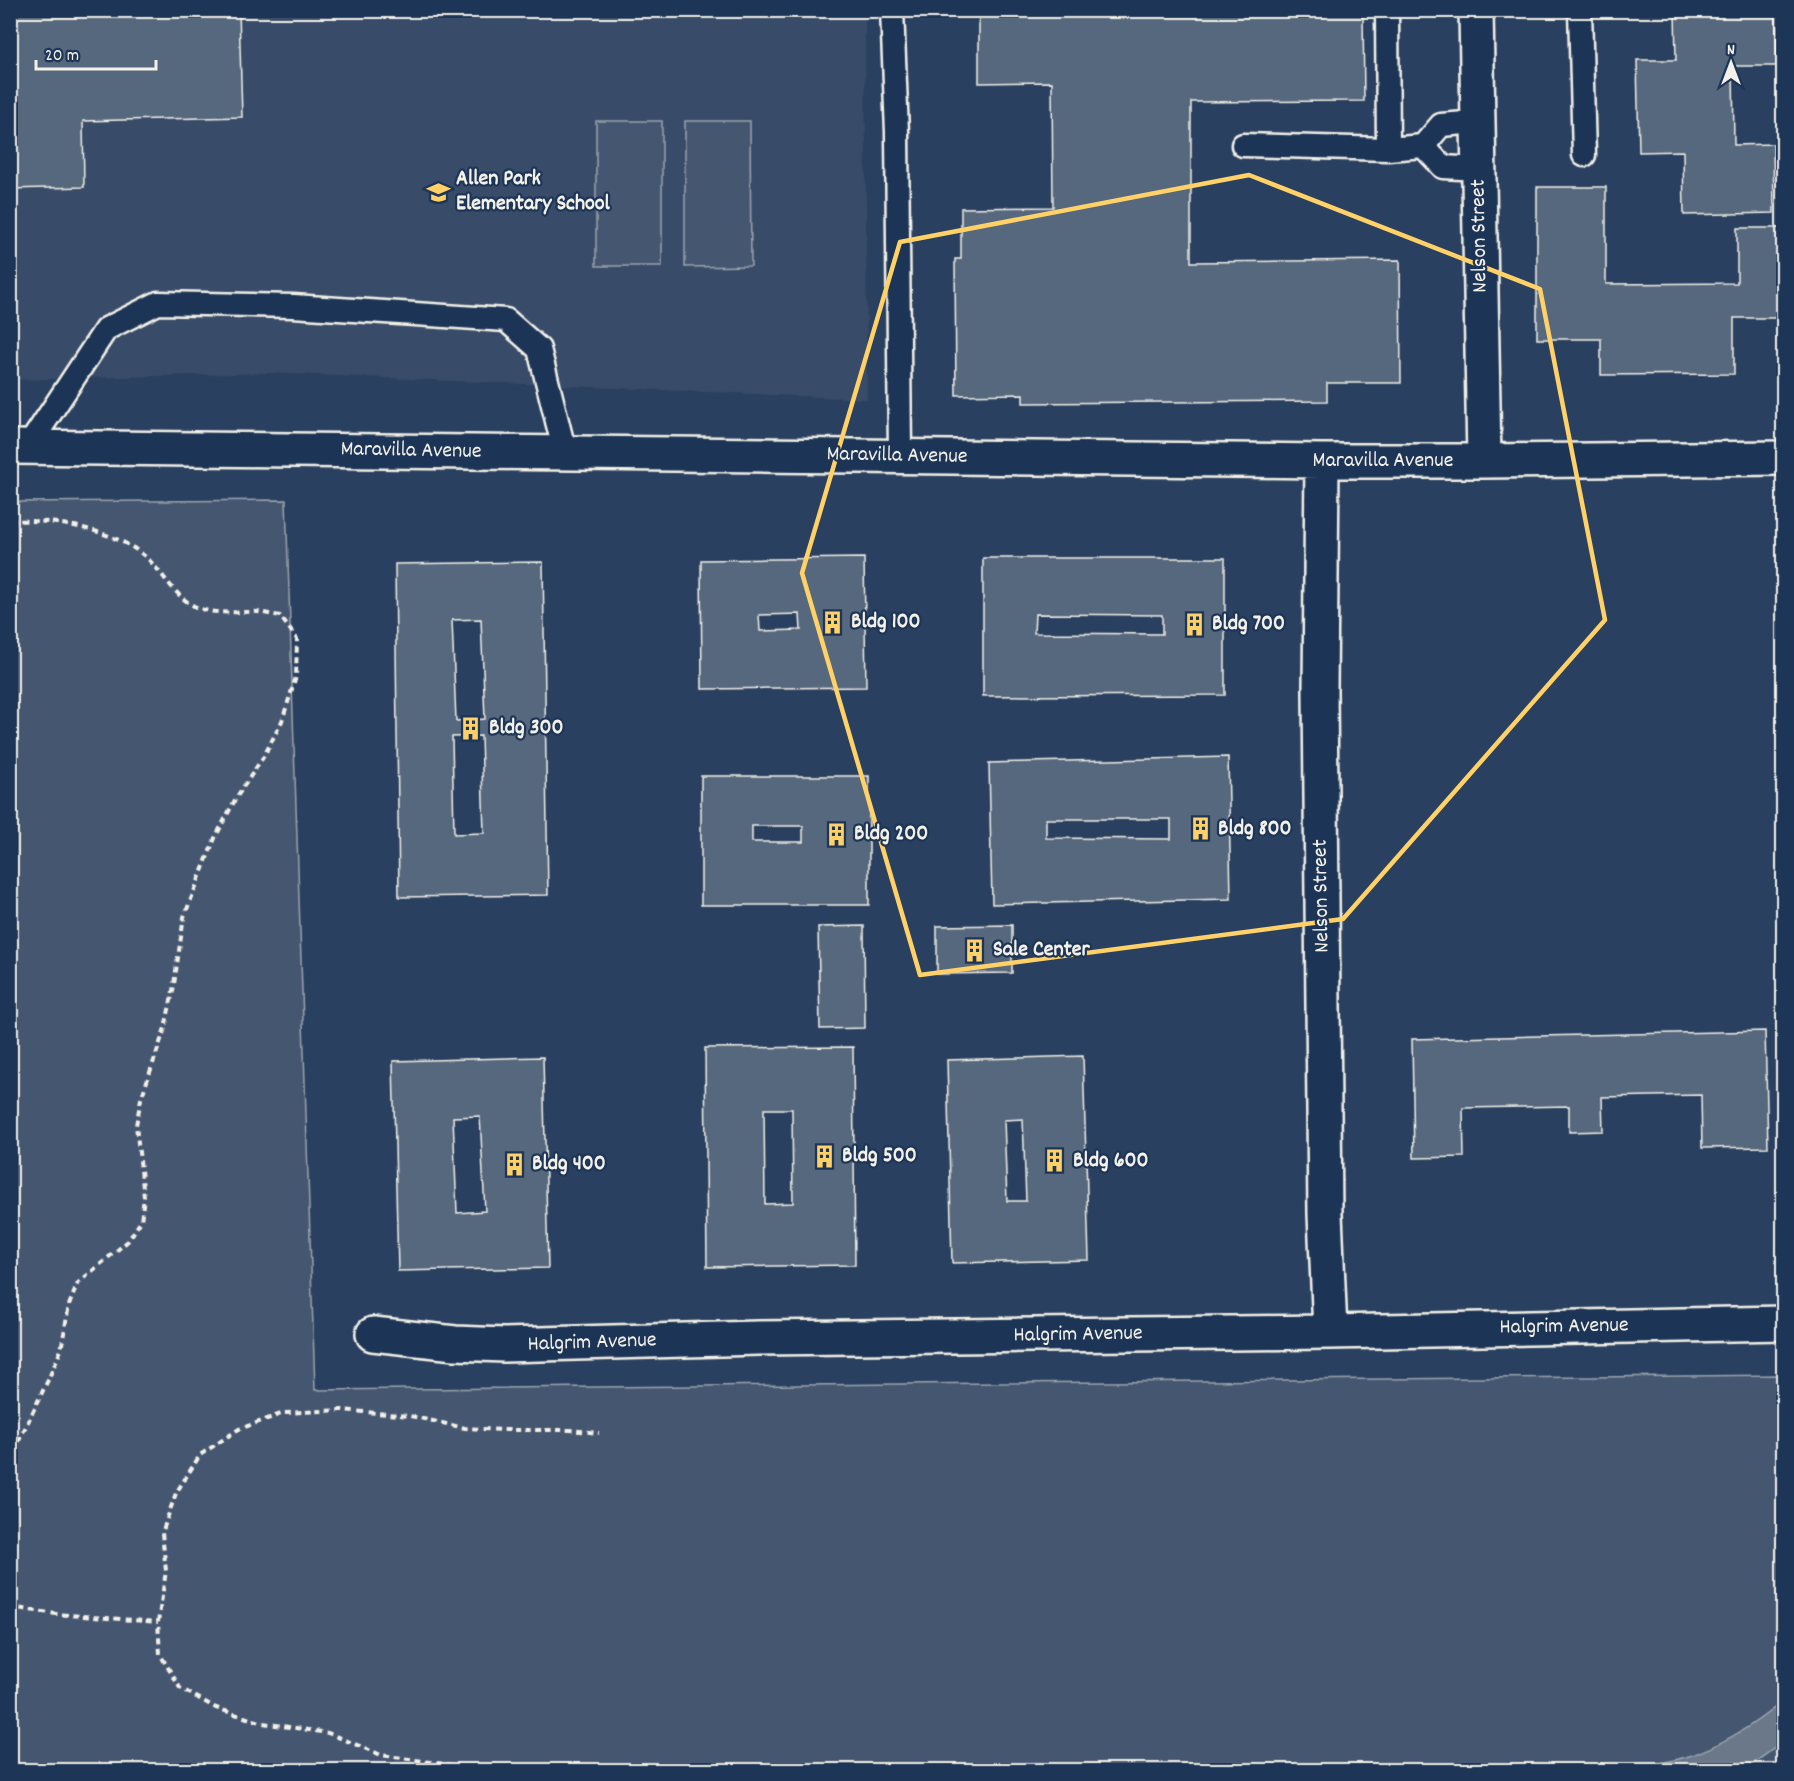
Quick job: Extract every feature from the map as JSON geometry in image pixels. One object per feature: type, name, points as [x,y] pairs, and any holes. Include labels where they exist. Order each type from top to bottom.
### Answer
[{"type":"street","name":"Nelson Street","points":[[1476,10],[1484,461]]},
{"type":"street","name":"Maravilla Avenue","points":[[19,447],[1322,461],[1784,458]]},
{"type":"street","name":"Nelson Street","points":[[1322,461],[1320,715],[1325,1214],[1330,1332]]},
{"type":"street","name":"Halgrim Avenue","points":[[373,1334],[455,1343],[504,1345],[758,1338],[1330,1332],[1784,1323]]},
{"type":"lane","points":[[892,10],[897,132],[900,455]]},
{"type":"lane","points":[[1387,10],[1388,149]]},
{"type":"lane","points":[[1580,10],[1584,155]]},
{"type":"lane","points":[[1243,145],[1388,149],[1423,146],[1441,125],[1478,122]]},
{"type":"lane","points":[[1423,146],[1443,167],[1479,169]]},
{"type":"lane","points":[[19,447],[106,329],[158,303],[293,306],[506,320],[539,349],[565,453]]},
{"type":"path","points":[[10,520],[31,520],[91,530],[124,542],[148,559],[173,589],[194,606],[219,612],[258,612],[280,616],[297,639],[296,677],[282,721],[215,838],[184,917],[165,1028],[141,1099],[136,1125],[144,1197],[141,1221],[128,1241],[78,1283],[69,1305],[61,1350],[17,1445],[10,1467]]},
{"type":"path","points":[[462,1770],[450,1765],[381,1755],[328,1733],[263,1723],[216,1708],[180,1688],[160,1654],[158,1622],[166,1570],[162,1533],[176,1493],[200,1455],[239,1429],[284,1413],[342,1410],[410,1416],[465,1428],[570,1430],[599,1433]]},
{"type":"path","points":[[10,1607],[56,1614],[158,1622]]},
{"type":"highlighted area","points":[[1249,175],[1540,289],[1605,620],[1343,919],[920,975],[802,573],[900,242]]},
{"type":"shaded area","name":"Allen Park Elementary School","points":[[10,11],[865,11],[867,399],[269,373],[11,380]]},
{"type":"shaded area","points":[[596,121],[662,121],[662,266],[596,266]]},
{"type":"shaded area","points":[[685,121],[750,121],[751,266],[685,267]]},
{"type":"shaded area","points":[[286,500],[315,1390],[1783,1375],[1783,1770],[11,1770],[11,502]]},
{"type":"shaded area","points":[[1783,1701],[1783,1742],[1744,1770],[1622,1770],[1678,1759],[1713,1747],[1749,1726]]},
{"type":"building","points":[[10,10],[239,10],[242,117],[83,121],[84,187],[10,189]]},
{"type":"building","points":[[979,10],[1363,10],[1364,101],[1191,102],[1191,262],[1400,260],[1401,383],[1327,383],[1327,401],[1023,403],[1023,394],[956,395],[955,259],[961,259],[961,208],[1053,207],[1052,82],[979,83]]},
{"type":"building","points":[[1675,10],[1776,10],[1777,66],[1733,66],[1734,145],[1773,144],[1774,213],[1684,215],[1683,151],[1639,152],[1637,60],[1676,60]]},
{"type":"building","points":[[1537,187],[1606,187],[1606,284],[1737,283],[1737,228],[1784,228],[1784,318],[1734,318],[1734,374],[1601,375],[1601,339],[1537,339]]},
{"type":"building","name":"Bldg 100","points":[[864,558],[866,687],[702,689],[701,560]],"holes":[[[800,614],[801,630],[760,631],[759,615]]]},
{"type":"building","name":"Bldg 700","points":[[983,558],[1225,558],[1225,695],[983,696]],"holes":[[[1035,614],[1162,615],[1162,634],[1034,633]]]},
{"type":"building","name":"Bldg 300","points":[[543,562],[548,895],[399,897],[395,564]],"holes":[[[481,619],[485,719],[456,721],[452,620]],[[481,736],[484,833],[454,834],[452,737]]]},
{"type":"building","name":"Bldg 800","points":[[1228,757],[1231,899],[992,904],[989,763]],"holes":[[[1046,819],[1171,819],[1171,839],[1046,838]]]},
{"type":"building","name":"Bldg 200","points":[[701,776],[869,776],[869,905],[701,905]],"holes":[[[752,826],[803,826],[803,842],[752,842]]]},
{"type":"building","name":"Sale Center","points":[[1012,925],[1012,973],[937,974],[937,926]]},
{"type":"building","points":[[864,926],[865,1028],[820,1029],[818,927]]},
{"type":"building","points":[[1765,1031],[1768,1147],[1702,1148],[1701,1095],[1602,1097],[1603,1131],[1569,1132],[1569,1106],[1463,1108],[1464,1157],[1414,1158],[1412,1039]]},
{"type":"building","name":"Bldg 500","points":[[853,1047],[855,1265],[707,1267],[705,1048]],"holes":[[[764,1109],[792,1109],[793,1203],[765,1204]]]},
{"type":"building","name":"Bldg 600","points":[[1083,1056],[1089,1260],[952,1263],[947,1060]],"holes":[[[1023,1119],[1026,1201],[1007,1201],[1004,1120]]]},
{"type":"building","name":"Bldg 400","points":[[543,1057],[548,1268],[398,1271],[393,1061]],"holes":[[[480,1116],[485,1211],[457,1213],[453,1117]]]},
{"type":"place","name":"Allen Park Elementary School","points":[[438,192]]},
{"type":"place","name":"Bldg 100","points":[[833,622]]},
{"type":"place","name":"Bldg 700","points":[[1194,624]]},
{"type":"place","name":"Bldg 300","points":[[471,728]]},
{"type":"place","name":"Bldg 800","points":[[1200,829]]},
{"type":"place","name":"Bldg 200","points":[[836,834]]},
{"type":"place","name":"Sale Center","points":[[975,950]]},
{"type":"place","name":"Bldg 500","points":[[824,1156]]},
{"type":"place","name":"Bldg 600","points":[[1055,1161]]},
{"type":"place","name":"Bldg 400","points":[[514,1164]]}]
